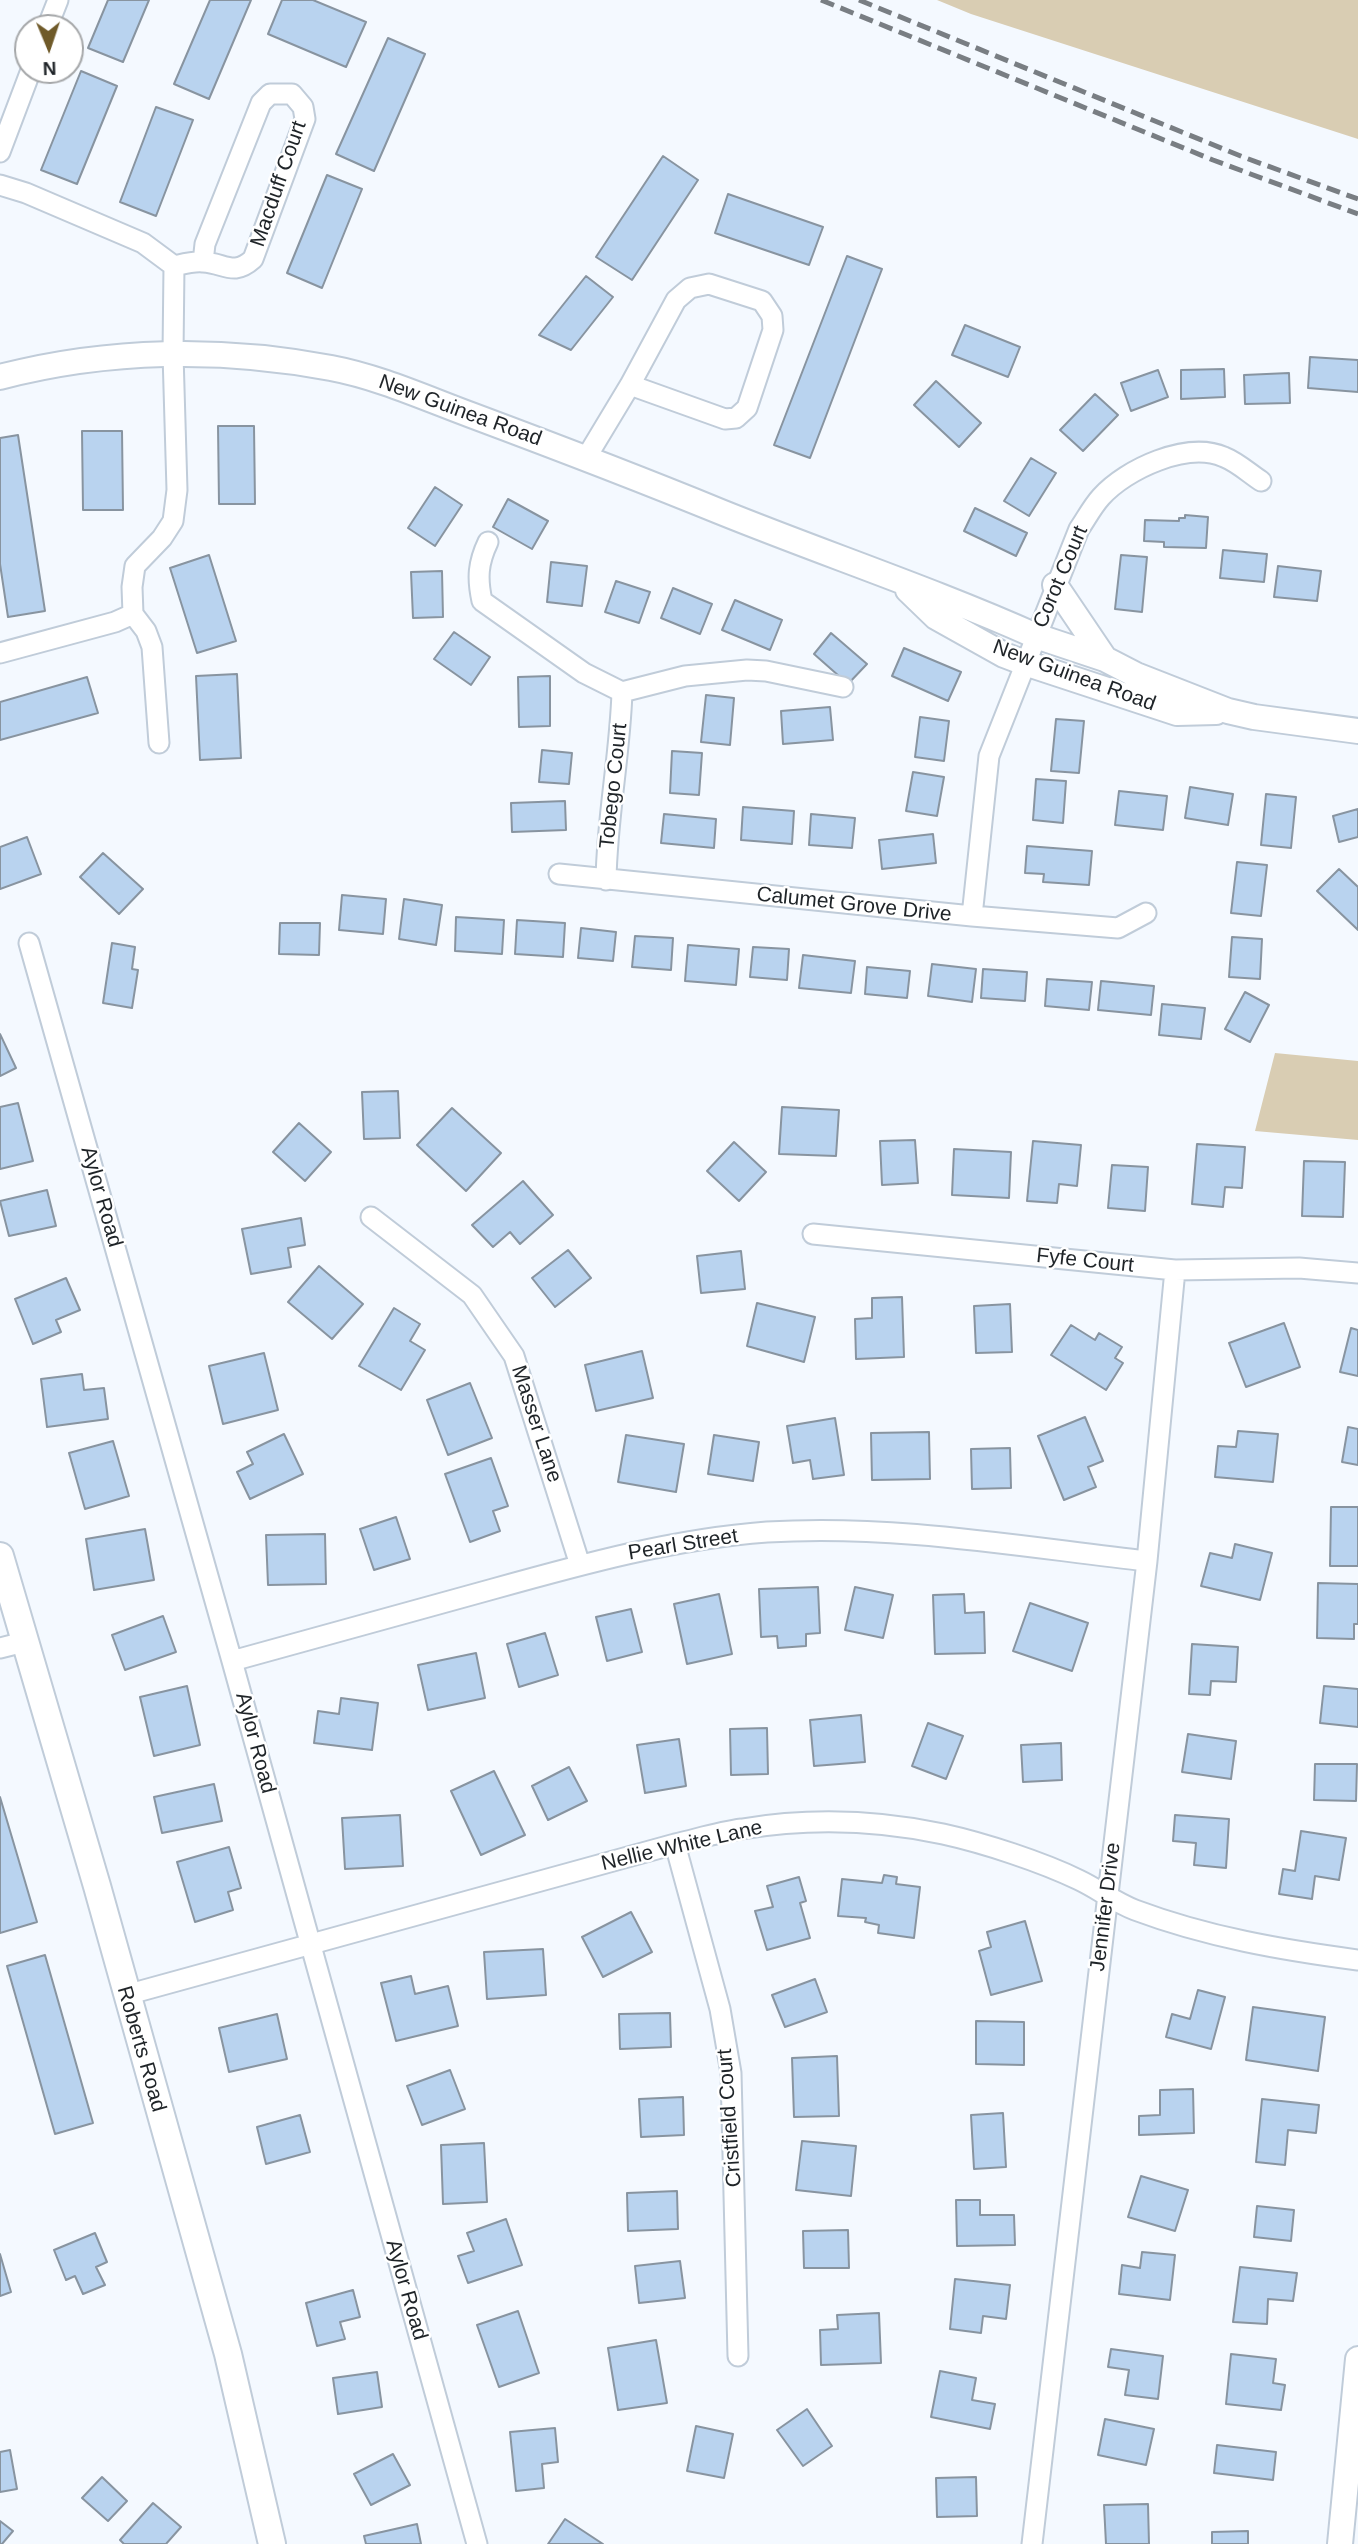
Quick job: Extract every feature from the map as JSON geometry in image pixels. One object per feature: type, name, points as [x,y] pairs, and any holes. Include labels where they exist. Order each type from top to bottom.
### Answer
[{"type":"main road","name":"Roberts Road","points":[[0,1556],[12,1645],[97,1886],[228,2354],[272,2544]]},
{"type":"street","points":[[0,152],[26,84]]},
{"type":"street","name":"Macduff Court","points":[[174,266],[203,262],[234,269],[244,267],[253,260],[305,119],[303,107],[292,94],[270,94],[261,103],[205,244],[203,262]]},
{"type":"street","points":[[0,185],[26,193],[143,243],[174,266],[173,355],[177,491],[173,521],[162,538],[135,566],[132,587],[133,614],[146,631],[152,647],[159,743]]},
{"type":"street","points":[[586,458],[630,385],[676,300],[690,288],[709,284],[762,301],[772,316],[774,330],[747,408],[736,418],[724,419],[630,385]]},
{"type":"street","name":"New Guinea Road","points":[[0,377],[35,368],[105,357],[173,355],[274,359],[333,369],[374,380],[586,458],[1036,636],[1105,659],[1136,675],[1227,711],[1358,731]]},
{"type":"street","name":"Corot Court","points":[[972,916],[989,756],[1079,529],[1101,496],[1130,474],[1159,460],[1192,452],[1204,452],[1225,457],[1261,481]]},
{"type":"street","points":[[488,542],[481,558],[478,579],[482,601],[584,673],[622,692],[685,676],[747,670],[766,671],[843,687]]},
{"type":"street","name":"New Guinea Road","points":[[898,580],[936,617],[1025,663],[1177,713],[1227,711]]},
{"type":"street","points":[[1055,585],[1105,659]]},
{"type":"street","points":[[0,653],[115,622],[133,614]]},
{"type":"street","name":"Tobego Court","points":[[606,880],[622,692]]},
{"type":"street","name":"Calumet Grove Drive","points":[[559,874],[1118,928],[1146,913]]},
{"type":"street","name":"Aylor Road","points":[[29,943],[477,2544]]},
{"type":"street","name":"Masser Lane","points":[[371,1217],[472,1295],[514,1356],[580,1565]]},
{"type":"street","name":"Fyfe Court","points":[[813,1234],[1175,1270],[1299,1268],[1358,1273]]},
{"type":"street","name":"Jennifer Drive","points":[[1032,2544],[1147,1561],[1175,1270]]},
{"type":"street","name":"Pearl Street","points":[[232,1661],[580,1565],[642,1550],[716,1537],[819,1530],[922,1535],[1147,1561]]},
{"type":"street","name":"Nellie White Lane","points":[[126,1995],[674,1844],[741,1829],[839,1822],[892,1825],[944,1834],[995,1848],[1077,1879],[1132,1909],[1238,1941],[1358,1960]]},
{"type":"street","name":"Cristfield Court","points":[[674,1844],[720,2009],[731,2073],[738,2356]]},
{"type":"street","points":[[1340,2544],[1358,2359]]},
{"type":"shaded area","points":[[937,0],[1358,0],[1358,139],[971,14]]},
{"type":"shaded area","points":[[1275,1053],[1358,1061],[1358,1140],[1255,1131]]},
{"type":"building","points":[[108,0],[149,0],[123,62],[88,48]]},
{"type":"building","points":[[210,0],[251,0],[209,99],[174,84]]},
{"type":"building","points":[[282,0],[313,0],[366,22],[346,67],[268,34]]},
{"type":"building","points":[[388,38],[425,54],[374,171],[336,154]]},
{"type":"building","points":[[84,72],[117,86],[77,184],[41,170],[76,84],[84,84]]},
{"type":"building","points":[[156,107],[193,120],[156,216],[120,202]]},
{"type":"building","points":[[663,156],[698,180],[632,280],[596,257]]},
{"type":"building","points":[[327,175],[362,189],[322,288],[287,273]]},
{"type":"building","points":[[728,194],[823,227],[809,265],[715,233]]},
{"type":"building","points":[[847,256],[882,269],[810,458],[774,445]]},
{"type":"building","points":[[586,276],[613,297],[571,350],[539,335]]},
{"type":"building","points":[[965,325],[1020,347],[1008,377],[952,355]]},
{"type":"building","points":[[1310,357],[1358,360],[1358,392],[1308,388]]},
{"type":"building","points":[[1224,369],[1225,397],[1181,399],[1181,370]]},
{"type":"building","points":[[1158,370],[1168,397],[1131,411],[1121,383]]},
{"type":"building","points":[[1289,373],[1290,403],[1245,404],[1244,375]]},
{"type":"building","points":[[936,381],[981,423],[959,447],[914,405]]},
{"type":"building","points":[[1095,394],[1118,415],[1083,451],[1060,430]]},
{"type":"building","points":[[218,426],[254,426],[255,504],[219,504]]},
{"type":"building","points":[[82,431],[122,431],[123,510],[83,510]]},
{"type":"building","points":[[18,435],[45,611],[8,617],[0,564],[0,438]]},
{"type":"building","points":[[1031,458],[1056,473],[1029,516],[1004,501]]},
{"type":"building","points":[[435,487],[462,505],[435,546],[408,528]]},
{"type":"building","points":[[508,499],[548,521],[532,549],[493,527]]},
{"type":"building","points":[[975,508],[1027,533],[1016,556],[964,531]]},
{"type":"building","points":[[1185,515],[1208,517],[1206,548],[1164,547],[1164,542],[1144,541],[1145,520],[1179,521],[1179,518],[1185,518]]},
{"type":"building","points":[[1223,550],[1267,554],[1264,582],[1220,578]]},
{"type":"building","points":[[209,555],[236,641],[197,653],[170,568]]},
{"type":"building","points":[[1121,555],[1147,557],[1142,612],[1115,609]]},
{"type":"building","points":[[551,562],[587,566],[582,606],[547,602]]},
{"type":"building","points":[[1278,566],[1321,571],[1317,601],[1274,597]]},
{"type":"building","points":[[442,571],[443,617],[413,618],[411,572]]},
{"type":"building","points":[[616,581],[650,592],[639,623],[605,612]]},
{"type":"building","points":[[673,588],[712,604],[700,634],[661,618]]},
{"type":"building","points":[[735,600],[782,620],[770,650],[722,630]]},
{"type":"building","points":[[454,632],[490,657],[471,685],[434,659]]},
{"type":"building","points":[[831,633],[867,664],[848,684],[814,654]]},
{"type":"building","points":[[904,648],[961,672],[948,701],[892,676]]},
{"type":"building","points":[[237,674],[241,758],[200,760],[196,676]]},
{"type":"building","points":[[550,676],[550,726],[519,727],[518,677]]},
{"type":"building","points":[[87,677],[98,713],[0,740],[0,702]]},
{"type":"building","points":[[706,695],[734,698],[730,745],[701,742]]},
{"type":"building","points":[[830,707],[833,740],[783,744],[781,711]]},
{"type":"building","points":[[920,717],[949,721],[944,761],[915,757]]},
{"type":"building","points":[[1056,719],[1084,721],[1079,773],[1051,771]]},
{"type":"building","points":[[542,750],[572,753],[569,784],[539,782]]},
{"type":"building","points":[[672,751],[702,753],[699,795],[670,793]]},
{"type":"building","points":[[913,772],[944,777],[937,816],[906,811]]},
{"type":"building","points":[[1036,779],[1066,781],[1063,823],[1033,820]]},
{"type":"building","points":[[1190,787],[1233,794],[1228,825],[1185,818]]},
{"type":"building","points":[[1119,791],[1167,796],[1163,830],[1115,825]]},
{"type":"building","points":[[1266,794],[1296,797],[1291,848],[1261,845]]},
{"type":"building","points":[[565,801],[566,830],[512,832],[511,803]]},
{"type":"building","points":[[743,807],[794,811],[792,844],[741,840]]},
{"type":"building","points":[[1358,809],[1358,837],[1339,842],[1333,816]]},
{"type":"building","points":[[664,814],[716,819],[714,848],[661,843]]},
{"type":"building","points":[[811,814],[855,818],[852,848],[809,845]]},
{"type":"building","points":[[933,834],[936,863],[882,869],[879,840]]},
{"type":"building","points":[[27,837],[41,874],[0,889],[0,847]]},
{"type":"building","points":[[1027,846],[1092,851],[1089,885],[1043,882],[1044,874],[1025,873]]},
{"type":"building","points":[[103,853],[143,889],[119,914],[80,877]]},
{"type":"building","points":[[1237,862],[1267,865],[1261,916],[1231,913]]},
{"type":"building","points":[[1339,869],[1358,887],[1358,930],[1317,891]]},
{"type":"building","points":[[342,895],[386,899],[383,934],[339,930]]},
{"type":"building","points":[[404,899],[442,905],[436,945],[399,939]]},
{"type":"building","points":[[456,917],[504,920],[502,954],[455,951]]},
{"type":"building","points":[[517,920],[565,923],[563,957],[515,954]]},
{"type":"building","points":[[280,923],[320,923],[319,955],[279,954]]},
{"type":"building","points":[[581,928],[616,932],[613,961],[578,958]]},
{"type":"building","points":[[635,936],[673,938],[671,970],[632,967]]},
{"type":"building","points":[[1232,937],[1262,939],[1260,979],[1229,977]]},
{"type":"building","points":[[112,943],[135,947],[132,969],[138,970],[132,1008],[103,1003]]},
{"type":"building","points":[[688,945],[739,949],[736,985],[685,981]]},
{"type":"building","points":[[753,947],[789,949],[787,980],[750,977]]},
{"type":"building","points":[[803,955],[855,961],[851,993],[799,988]]},
{"type":"building","points":[[932,964],[976,969],[972,1002],[928,996]]},
{"type":"building","points":[[867,967],[910,971],[907,998],[865,994]]},
{"type":"building","points":[[983,969],[1027,972],[1025,1001],[981,998]]},
{"type":"building","points":[[1047,979],[1092,982],[1089,1010],[1045,1006]]},
{"type":"building","points":[[1101,981],[1154,986],[1151,1015],[1098,1010]]},
{"type":"building","points":[[1245,992],[1269,1005],[1250,1042],[1225,1029]]},
{"type":"building","points":[[1162,1004],[1205,1008],[1201,1039],[1159,1035]]},
{"type":"building","points":[[0,1034],[16,1068],[0,1076]]},
{"type":"building","points":[[398,1091],[400,1138],[364,1139],[362,1092]]},
{"type":"building","points":[[18,1103],[33,1161],[0,1169],[0,1107]]},
{"type":"building","points":[[782,1107],[839,1110],[836,1156],[779,1154]]},
{"type":"building","points":[[452,1108],[501,1153],[466,1191],[417,1145]]},
{"type":"building","points":[[299,1123],[331,1152],[305,1181],[273,1152]]},
{"type":"building","points":[[915,1140],[918,1183],[882,1185],[880,1141]]},
{"type":"building","points":[[1033,1141],[1081,1145],[1077,1186],[1059,1184],[1057,1203],[1027,1201]]},
{"type":"building","points":[[734,1142],[766,1172],[739,1201],[707,1171]]},
{"type":"building","points":[[1197,1144],[1245,1147],[1242,1188],[1225,1187],[1223,1207],[1192,1204]]},
{"type":"building","points":[[954,1149],[1011,1152],[1009,1198],[952,1195]]},
{"type":"building","points":[[1304,1161],[1345,1162],[1343,1217],[1302,1216]]},
{"type":"building","points":[[1112,1165],[1148,1167],[1145,1211],[1108,1208]]},
{"type":"building","points":[[523,1181],[553,1215],[520,1244],[510,1232],[493,1247],[472,1225]]},
{"type":"building","points":[[47,1190],[56,1226],[9,1236],[0,1201]]},
{"type":"building","points":[[301,1218],[305,1245],[288,1248],[291,1267],[251,1274],[242,1229]]},
{"type":"building","points":[[568,1250],[591,1278],[555,1307],[532,1278]]},
{"type":"building","points":[[741,1251],[745,1289],[701,1293],[697,1256]]},
{"type":"building","points":[[319,1266],[363,1304],[332,1339],[288,1302]]},
{"type":"building","points":[[66,1278],[80,1310],[56,1320],[61,1332],[33,1344],[15,1299]]},
{"type":"building","points":[[902,1297],[904,1357],[856,1359],[855,1319],[872,1318],[872,1298]]},
{"type":"building","points":[[757,1303],[815,1317],[804,1362],[747,1346]]},
{"type":"building","points":[[1010,1304],[1012,1352],[976,1353],[974,1306]]},
{"type":"building","points":[[394,1308],[420,1324],[410,1341],[425,1350],[401,1390],[359,1366]]},
{"type":"building","points":[[1284,1323],[1300,1367],[1246,1387],[1229,1343]]},
{"type":"building","points":[[1071,1325],[1095,1340],[1099,1333],[1122,1347],[1115,1358],[1123,1363],[1106,1390],[1051,1355]]},
{"type":"building","points":[[1351,1328],[1358,1330],[1358,1376],[1340,1372]]},
{"type":"building","points":[[642,1351],[653,1398],[596,1411],[585,1365]]},
{"type":"building","points":[[264,1353],[278,1410],[223,1424],[209,1366]]},
{"type":"building","points":[[82,1374],[84,1390],[104,1388],[108,1419],[47,1427],[41,1379]]},
{"type":"building","points":[[470,1383],[492,1438],[448,1455],[427,1400]]},
{"type":"building","points":[[1085,1417],[1103,1461],[1088,1467],[1096,1487],[1064,1500],[1038,1436]]},
{"type":"building","points":[[835,1418],[844,1475],[813,1479],[810,1460],[793,1463],[787,1426]]},
{"type":"building","points":[[1348,1427],[1358,1429],[1358,1465],[1342,1462]]},
{"type":"building","points":[[1238,1431],[1278,1434],[1273,1482],[1215,1477],[1218,1446],[1236,1447]]},
{"type":"building","points":[[929,1432],[930,1479],[872,1480],[871,1433]]},
{"type":"building","points":[[284,1434],[303,1474],[250,1499],[237,1472],[253,1464],[247,1452]]},
{"type":"building","points":[[626,1435],[684,1444],[676,1492],[618,1482]]},
{"type":"building","points":[[714,1435],[759,1442],[753,1481],[708,1474]]},
{"type":"building","points":[[113,1441],[129,1496],[85,1509],[69,1453]]},
{"type":"building","points":[[1010,1448],[1011,1488],[972,1489],[971,1449]]},
{"type":"building","points":[[491,1458],[508,1506],[493,1511],[500,1531],[470,1542],[445,1474]]},
{"type":"building","points":[[1331,1507],[1358,1507],[1358,1566],[1330,1566]]},
{"type":"building","points":[[396,1517],[410,1559],[374,1570],[360,1529]]},
{"type":"building","points":[[145,1529],[154,1580],[94,1590],[86,1539]]},
{"type":"building","points":[[325,1534],[326,1584],[268,1585],[266,1535]]},
{"type":"building","points":[[1235,1544],[1272,1553],[1260,1600],[1201,1586],[1210,1553],[1232,1558]]},
{"type":"building","points":[[1318,1583],[1358,1584],[1358,1624],[1354,1624],[1354,1639],[1317,1638]]},
{"type":"building","points":[[818,1587],[820,1633],[806,1634],[806,1646],[778,1648],[777,1636],[761,1637],[759,1589]]},
{"type":"building","points":[[855,1587],[893,1595],[883,1638],[845,1630]]},
{"type":"building","points":[[719,1594],[732,1654],[687,1664],[674,1604]]},
{"type":"building","points":[[964,1594],[965,1613],[984,1612],[985,1653],[935,1654],[933,1595]]},
{"type":"building","points":[[1030,1603],[1088,1623],[1072,1671],[1013,1651]]},
{"type":"building","points":[[631,1609],[642,1652],[607,1661],[596,1617]]},
{"type":"building","points":[[163,1616],[176,1652],[125,1670],[112,1635]]},
{"type":"building","points":[[545,1633],[558,1675],[519,1687],[507,1644]]},
{"type":"building","points":[[1192,1644],[1238,1647],[1236,1682],[1211,1681],[1210,1695],[1189,1694]]},
{"type":"building","points":[[476,1653],[485,1698],[428,1710],[418,1665]]},
{"type":"building","points":[[187,1686],[200,1745],[154,1756],[140,1697]]},
{"type":"building","points":[[1324,1686],[1358,1689],[1358,1727],[1320,1723]]},
{"type":"building","points":[[341,1698],[378,1703],[372,1750],[314,1743],[318,1711],[339,1714]]},
{"type":"building","points":[[861,1715],[865,1762],[814,1766],[810,1720]]},
{"type":"building","points":[[928,1723],[963,1736],[946,1779],[912,1766]]},
{"type":"building","points":[[767,1728],[768,1774],[731,1775],[730,1729]]},
{"type":"building","points":[[1188,1734],[1236,1741],[1231,1779],[1182,1772]]},
{"type":"building","points":[[679,1739],[686,1786],[645,1793],[637,1745]]},
{"type":"building","points":[[1061,1743],[1062,1780],[1023,1782],[1021,1745]]},
{"type":"building","points":[[1315,1764],[1357,1764],[1356,1801],[1314,1800]]},
{"type":"building","points":[[569,1767],[587,1801],[548,1820],[532,1786]]},
{"type":"building","points":[[494,1771],[525,1835],[481,1855],[451,1791]]},
{"type":"building","points":[[214,1784],[222,1821],[162,1833],[154,1797]]},
{"type":"building","points":[[0,1797],[37,1922],[0,1933]]},
{"type":"building","points":[[400,1815],[403,1866],[345,1869],[342,1818]]},
{"type":"building","points":[[1175,1815],[1229,1819],[1226,1868],[1194,1865],[1196,1843],[1173,1841]]},
{"type":"building","points":[[1301,1831],[1346,1838],[1339,1880],[1315,1876],[1312,1899],[1279,1894],[1283,1869],[1295,1871]]},
{"type":"building","points":[[229,1847],[241,1888],[228,1892],[233,1910],[195,1922],[177,1862]]},
{"type":"building","points":[[884,1875],[897,1877],[896,1884],[920,1887],[914,1938],[878,1933],[879,1925],[865,1922],[866,1918],[838,1916],[842,1879],[882,1883]]},
{"type":"building","points":[[799,1877],[806,1901],[800,1903],[810,1938],[767,1950],[755,1911],[773,1907],[767,1886]]},
{"type":"building","points":[[631,1912],[652,1952],[603,1977],[582,1937]]},
{"type":"building","points":[[1025,1921],[1042,1981],[991,1995],[979,1951],[991,1947],[987,1932]]},
{"type":"building","points":[[543,1949],[546,1995],[487,1999],[484,1952]]},
{"type":"building","points":[[45,1955],[93,2123],[55,2134],[7,1966]]},
{"type":"building","points":[[411,1976],[415,1994],[448,1986],[458,2026],[396,2041],[381,1983]]},
{"type":"building","points":[[815,1979],[827,2012],[785,2027],[772,1995]]},
{"type":"building","points":[[1198,1990],[1225,1997],[1211,2049],[1166,2037],[1172,2014],[1190,2019]]},
{"type":"building","points":[[1253,2007],[1325,2017],[1318,2071],[1246,2060]]},
{"type":"building","points":[[670,2013],[671,2047],[620,2049],[619,2014]]},
{"type":"building","points":[[277,2014],[287,2059],[229,2072],[219,2028]]},
{"type":"building","points":[[976,2021],[1024,2022],[1024,2065],[976,2064]]},
{"type":"building","points":[[837,2056],[839,2116],[794,2117],[792,2058]]},
{"type":"building","points":[[450,2070],[465,2109],[422,2125],[407,2086]]},
{"type":"building","points":[[1193,2089],[1194,2133],[1139,2135],[1139,2116],[1160,2115],[1160,2090]]},
{"type":"building","points":[[683,2097],[684,2135],[641,2137],[639,2099]]},
{"type":"building","points":[[1262,2099],[1319,2105],[1316,2133],[1288,2130],[1285,2165],[1256,2162]]},
{"type":"building","points":[[1003,2113],[1006,2167],[974,2169],[971,2115]]},
{"type":"building","points":[[300,2115],[310,2152],[266,2164],[257,2127]]},
{"type":"building","points":[[802,2141],[856,2146],[851,2196],[796,2190]]},
{"type":"building","points":[[484,2143],[487,2202],[443,2204],[441,2145]]},
{"type":"building","points":[[1141,2176],[1188,2190],[1175,2231],[1128,2217]]},
{"type":"building","points":[[677,2191],[678,2229],[628,2231],[627,2193]]},
{"type":"building","points":[[956,2200],[980,2200],[980,2215],[1014,2215],[1015,2245],[957,2246]]},
{"type":"building","points":[[1257,2206],[1294,2210],[1291,2241],[1254,2237]]},
{"type":"building","points":[[506,2219],[522,2265],[468,2283],[458,2256],[474,2251],[467,2233]]},
{"type":"building","points":[[848,2230],[849,2268],[804,2268],[803,2231]]},
{"type":"building","points":[[95,2233],[107,2262],[96,2267],[105,2285],[83,2294],[75,2276],[66,2280],[54,2250]]},
{"type":"building","points":[[1142,2252],[1175,2255],[1170,2300],[1119,2294],[1122,2265],[1140,2268]]},
{"type":"building","points":[[0,2254],[11,2292],[0,2296]]},
{"type":"building","points":[[680,2261],[685,2298],[639,2303],[635,2266]]},
{"type":"building","points":[[1240,2267],[1297,2273],[1293,2301],[1268,2299],[1267,2324],[1233,2322]]},
{"type":"building","points":[[955,2279],[1010,2285],[1006,2319],[983,2316],[981,2333],[950,2329]]},
{"type":"building","points":[[353,2290],[360,2317],[340,2322],[345,2339],[317,2346],[306,2303]]},
{"type":"building","points":[[518,2311],[539,2373],[499,2387],[477,2325]]},
{"type":"building","points":[[879,2313],[881,2363],[821,2365],[820,2330],[838,2329],[837,2315]]},
{"type":"building","points":[[656,2340],[667,2403],[618,2410],[608,2348]]},
{"type":"building","points":[[1111,2349],[1163,2356],[1158,2399],[1125,2395],[1129,2370],[1108,2367]]},
{"type":"building","points":[[1231,2354],[1276,2359],[1273,2383],[1285,2385],[1281,2410],[1226,2404]]},
{"type":"building","points":[[940,2371],[976,2378],[972,2400],[995,2404],[990,2429],[931,2417]]},
{"type":"building","points":[[377,2372],[382,2407],[338,2414],[333,2378]]},
{"type":"building","points":[[807,2409],[832,2446],[803,2466],[777,2430]]},
{"type":"building","points":[[1105,2419],[1154,2429],[1146,2465],[1098,2455]]},
{"type":"building","points":[[696,2426],[733,2434],[724,2478],[687,2471]]},
{"type":"building","points":[[555,2428],[558,2462],[542,2464],[544,2488],[516,2491],[510,2432]]},
{"type":"building","points":[[1217,2445],[1276,2452],[1273,2480],[1214,2473]]},
{"type":"building","points":[[10,2450],[17,2489],[0,2492],[0,2452]]},
{"type":"building","points":[[393,2454],[410,2485],[371,2505],[354,2474]]},
{"type":"building","points":[[102,2477],[127,2501],[108,2521],[82,2498]]},
{"type":"building","points":[[976,2477],[977,2516],[937,2517],[936,2478]]},
{"type":"building","points":[[153,2503],[181,2527],[166,2544],[124,2544],[120,2540]]},
{"type":"building","points":[[1148,2504],[1149,2544],[1106,2544],[1104,2505]]},
{"type":"building","points":[[565,2519],[603,2544],[548,2544]]},
{"type":"building","points":[[0,2521],[13,2531],[2,2544],[0,2544]]},
{"type":"building","points":[[417,2524],[421,2544],[366,2544],[364,2536]]},
{"type":"building","points":[[1248,2531],[1248,2544],[1212,2544],[1212,2532]]},
{"type":"railway","points":[[821,0],[1213,160],[1358,214]]},
{"type":"railway","points":[[859,0],[1243,157],[1358,199]]}]
